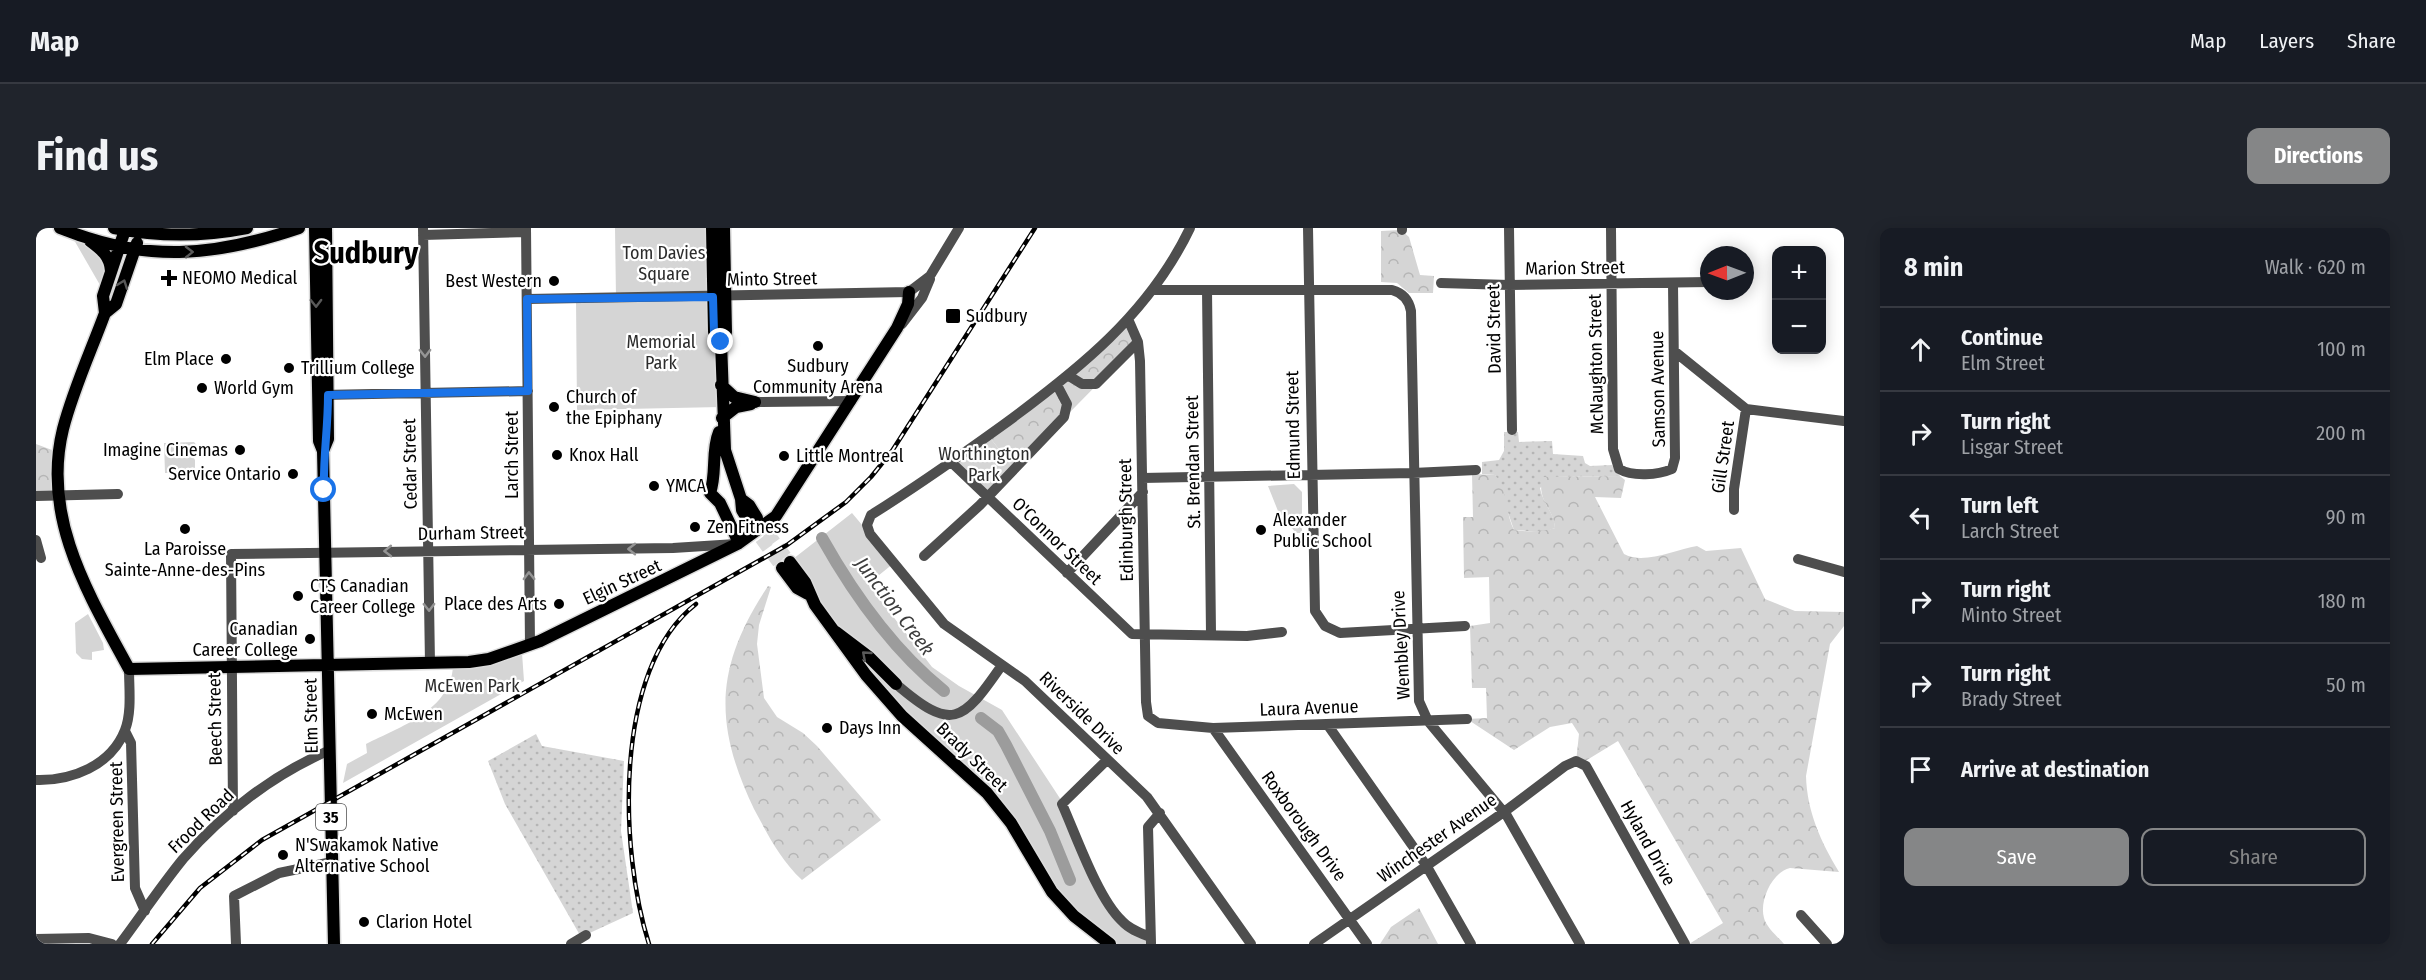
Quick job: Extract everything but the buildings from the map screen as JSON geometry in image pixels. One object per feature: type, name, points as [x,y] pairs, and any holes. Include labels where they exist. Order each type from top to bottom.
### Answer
[{"type":"main road","points":[[60,228],[135,249],[188,253],[222,250],[299,228]]},
{"type":"main road","points":[[129,669],[80,579],[64,530],[60,494],[63,431],[105,313],[103,297],[121,246],[121,229],[185,237],[247,228]]},
{"type":"main road","name":"Elm Street","points":[[315,228],[323,395],[328,439],[323,451],[334,944]]},
{"type":"main road","name":"Elm Street","points":[[323,395],[326,228]]},
{"type":"main road","points":[[712,228],[714,332],[721,342]]},
{"type":"main road","points":[[724,228],[726,332],[721,342],[722,422],[728,465],[741,499],[742,510],[753,521]]},
{"type":"main road","points":[[105,313],[116,304],[135,249],[139,230]]},
{"type":"main road","points":[[84,236],[105,253],[110,261],[111,273]]},
{"type":"main road","name":"Elgin Street","points":[[129,669],[430,663],[489,659],[530,645],[703,562],[739,543],[781,512],[897,328],[908,304],[909,292]]},
{"type":"main road","points":[[721,385],[734,397],[755,402]]},
{"type":"main road","points":[[739,543],[720,503],[710,493],[715,481],[716,440],[722,422],[736,407],[755,402]]},
{"type":"main road","name":"Brady Street","points":[[786,565],[804,582],[808,594],[868,678],[902,716],[987,793],[1011,823],[1052,892],[1074,916],[1110,944]]},
{"type":"main road","points":[[833,630],[869,657],[896,684]]},
{"type":"main road","points":[[868,678],[885,678],[896,684]]},
{"type":"street","points":[[897,328],[922,298],[930,276],[959,228]]},
{"type":"street","points":[[951,462],[1069,376],[1105,345],[1152,290],[1190,228]]},
{"type":"street","name":"Edmund Street","points":[[1308,228],[1314,606],[1319,620],[1330,630],[1340,633],[1415,629]]},
{"type":"street","name":"David Street","points":[[1509,228],[1512,430]]},
{"type":"street","name":"McNaughton Street","points":[[1611,228],[1613,449],[1616,463]]},
{"type":"street","points":[[423,231],[526,230]]},
{"type":"street","name":"Larch Street","points":[[526,230],[530,645]]},
{"type":"street","name":"Cedar Street","points":[[423,231],[430,663]]},
{"type":"street","points":[[909,292],[930,276]]},
{"type":"street","name":"Marion Street","points":[[1441,284],[1700,282]]},
{"type":"street","name":"Samson Avenue","points":[[1616,463],[1625,472],[1665,472],[1672,469],[1676,458],[1673,284]]},
{"type":"street","points":[[1152,290],[1308,289]]},
{"type":"street","name":"Wembley Drive","points":[[1308,289],[1392,290],[1404,296],[1411,311],[1418,696],[1428,722],[1504,812],[1580,944]]},
{"type":"street","name":"St. Brendan Street","points":[[1207,290],[1211,633]]},
{"type":"street","name":"Minto Street","points":[[527,299],[909,292]]},
{"type":"street","name":"Edinburgh Street","points":[[1128,319],[1138,342],[1146,702],[1148,716],[1153,720]]},
{"type":"street","points":[[1069,376],[1082,384],[1096,384],[1138,342]]},
{"type":"street","points":[[1674,351],[1746,409],[1844,421]]},
{"type":"street","points":[[924,556],[988,497],[1067,412],[1067,404],[1057,385]]},
{"type":"street","points":[[323,395],[528,391]]},
{"type":"street","points":[[755,402],[851,401]]},
{"type":"street","name":"Gill Street","points":[[1734,510],[1734,489],[1746,409]]},
{"type":"street","name":"O'Connor Street","points":[[951,462],[1128,632],[1145,634]]},
{"type":"street","name":"Riverside Drive","points":[[951,462],[871,515],[867,527],[944,624],[1025,681],[1147,797],[1251,944]]},
{"type":"street","points":[[1142,478],[1413,474],[1476,470]]},
{"type":"street","points":[[1067,573],[1143,492]]},
{"type":"street","points":[[36,495],[118,494]]},
{"type":"street","points":[[36,540],[41,558]]},
{"type":"street","name":"Durham Street","points":[[231,554],[691,548],[739,543]]},
{"type":"street","points":[[691,548],[698,552],[703,562]]},
{"type":"street","name":"Beech Street","points":[[231,554],[233,811]]},
{"type":"street","points":[[1798,559],[1844,572]]},
{"type":"street","points":[[1415,629],[1465,626]]},
{"type":"street","points":[[1145,634],[1211,633],[1247,636],[1282,632]]},
{"type":"street","points":[[896,684],[931,712],[955,714],[978,700],[1002,665]]},
{"type":"street","points":[[36,780],[59,781],[86,771],[106,756],[125,731],[129,709],[129,669]]},
{"type":"street","name":"Laura Avenue","points":[[1153,720],[1165,724],[1213,728],[1467,719]]},
{"type":"street","points":[[1326,724],[1426,865],[1472,944]]},
{"type":"street","name":"Roxborough Drive","points":[[1213,728],[1367,944]]},
{"type":"street","name":"Evergreen Street","points":[[125,731],[131,743],[135,888],[145,911]]},
{"type":"street","name":"Frood Road","points":[[120,944],[182,861],[233,811],[288,770],[330,750]]},
{"type":"street","points":[[1107,760],[1062,804],[1083,852],[1116,915],[1150,942]]},
{"type":"street","name":"Winchester Avenue","points":[[1314,944],[1504,812],[1571,762],[1579,761]]},
{"type":"street","name":"Hyland Drive","points":[[1579,761],[1586,766],[1685,944]]},
{"type":"street","points":[[1150,942],[1148,827],[1160,813]]},
{"type":"street","points":[[236,944],[234,896],[279,873],[332,862]]},
{"type":"street","points":[[1801,915],[1827,944]]},
{"type":"street","points":[[571,944],[586,935]]},
{"type":"street","points":[[36,939],[89,938],[112,944]]},
{"type":"green space","name":"Memorial Park","points":[[615,228],[711,228],[720,342],[721,407],[577,410],[576,299],[616,298]]},
{"type":"green space","points":[[1401,230],[1409,237],[1420,275],[1434,276],[1433,293],[1409,293],[1397,283],[1381,282],[1381,231]]},
{"type":"green space","points":[[70,233],[109,261],[104,292]]},
{"type":"green space","points":[[1128,319],[1138,343],[1014,469],[988,435]]},
{"type":"green space","points":[[1504,432],[1518,432],[1519,442],[1552,441],[1553,454],[1583,456],[1585,463],[1590,466],[1612,465],[1620,476],[1553,477],[1540,488],[1555,528],[1544,532],[1514,530],[1495,475],[1482,474],[1482,462],[1499,460],[1504,451]]},
{"type":"green space","name":"Worthington Park","points":[[988,435],[1014,469],[987,497],[950,462]]},
{"type":"green space","points":[[194,442],[198,447],[191,453],[195,460],[195,472],[165,473],[164,443]]},
{"type":"green space","points":[[36,444],[60,453],[59,494],[36,495]]},
{"type":"green space","points":[[1472,474],[1495,475],[1502,487],[1514,530],[1530,531],[1555,528],[1543,499],[1542,477],[1620,476],[1625,480],[1621,498],[1595,497],[1624,554],[1640,558],[1659,556],[1697,546],[1706,551],[1741,548],[1765,599],[1795,611],[1844,612],[1844,626],[1830,644],[1806,776],[1809,802],[1816,826],[1839,872],[1790,868],[1773,881],[1763,904],[1764,918],[1784,944],[1689,944],[1723,923],[1618,741],[1582,763],[1576,762],[1579,734],[1572,723],[1550,727],[1514,750],[1467,719],[1487,718],[1486,688],[1472,688],[1470,626],[1490,623],[1489,577],[1464,578],[1463,517],[1473,517]]},
{"type":"green space","points":[[1294,484],[1302,492],[1302,533],[1296,533],[1278,511],[1268,486]]},
{"type":"green space","points":[[852,513],[894,563],[868,584],[932,667],[959,686],[1002,710],[1063,803],[1109,903],[1152,944],[1109,944],[1074,917],[1011,824],[866,676],[793,559]]},
{"type":"green space","points":[[768,586],[771,587],[759,625],[757,644],[764,698],[777,717],[803,733],[817,746],[881,820],[802,880],[781,855],[754,809],[731,749],[726,722],[729,669],[750,615]]},
{"type":"green space","points":[[88,614],[103,643],[104,650],[92,652],[92,660],[82,659],[76,653],[75,623]]},
{"type":"green space","name":"McEwen Park","points":[[522,653],[524,681],[343,783],[347,764],[367,753],[366,744],[408,723],[434,706],[450,681],[453,666]]},
{"type":"green space","points":[[536,734],[542,746],[624,761],[621,831],[633,913],[581,937],[505,804],[488,761]]},
{"type":"green space","points":[[1419,908],[1438,944],[1380,944],[1391,927]]},
{"type":"waterway","name":"Junction Creek","points":[[822,538],[861,601],[891,640],[944,691]]},
{"type":"waterway","name":"Junction Creek","points":[[981,718],[998,731],[1006,745],[1050,831],[1070,880]]},
{"type":"tunnel","points":[[757,518],[790,562]]},
{"type":"tunnel","points":[[750,524],[782,568]]},
{"type":"railway","points":[[152,944],[200,888],[262,840],[787,545],[846,502],[871,477],[892,451],[1035,228]]},
{"type":"railway","points":[[649,944],[639,906],[632,862],[629,814],[630,764],[637,716],[649,672],[669,634],[696,604]]},
{"type":"place","name":"NEOMO Medical","points":[[169,278]]},
{"type":"place","name":"Best Western","points":[[554,281]]},
{"type":"place","name":"Sudbury","points":[[953,316]]},
{"type":"place","name":"Sudbury Community Arena","points":[[818,346]]},
{"type":"place","name":"Elm Place","points":[[226,359]]},
{"type":"place","name":"Trillium College","points":[[289,368]]},
{"type":"place","name":"World Gym","points":[[202,388]]},
{"type":"place","name":"Church of the Epiphany","points":[[554,407]]},
{"type":"place","name":"Imagine Cinemas","points":[[240,450]]},
{"type":"place","name":"Knox Hall","points":[[557,455]]},
{"type":"place","name":"Little Montreal","points":[[784,456]]},
{"type":"place","name":"Service Ontario","points":[[293,474]]},
{"type":"place","name":"YMCA","points":[[654,486]]},
{"type":"place","name":"Zen Fitness","points":[[695,527]]},
{"type":"place","name":"La Paroisse Sainte-Anne-des-Pins","points":[[185,529]]},
{"type":"place","name":"Alexander Public School","points":[[1261,530]]},
{"type":"place","name":"CTS Canadian Career College","points":[[298,596]]},
{"type":"place","name":"Place des Arts","points":[[559,604]]},
{"type":"place","name":"Canadian Career College","points":[[310,639]]},
{"type":"place","name":"McEwen","points":[[372,714]]},
{"type":"place","name":"Days Inn","points":[[827,728]]},
{"type":"place","name":"N'Swakamok Native Alternative School","points":[[283,855]]},
{"type":"place","name":"Clarion Hotel","points":[[364,922]]},
{"type":"district","name":"Sudbury","points":[[366,253]]},
{"type":"route","points":[[324,490],[323,451],[328,439],[328,395],[528,391],[527,299],[713,297],[714,332],[721,342]]},
{"type":"park label","name":"Tom Davies Square","points":[[664,264]]}]
